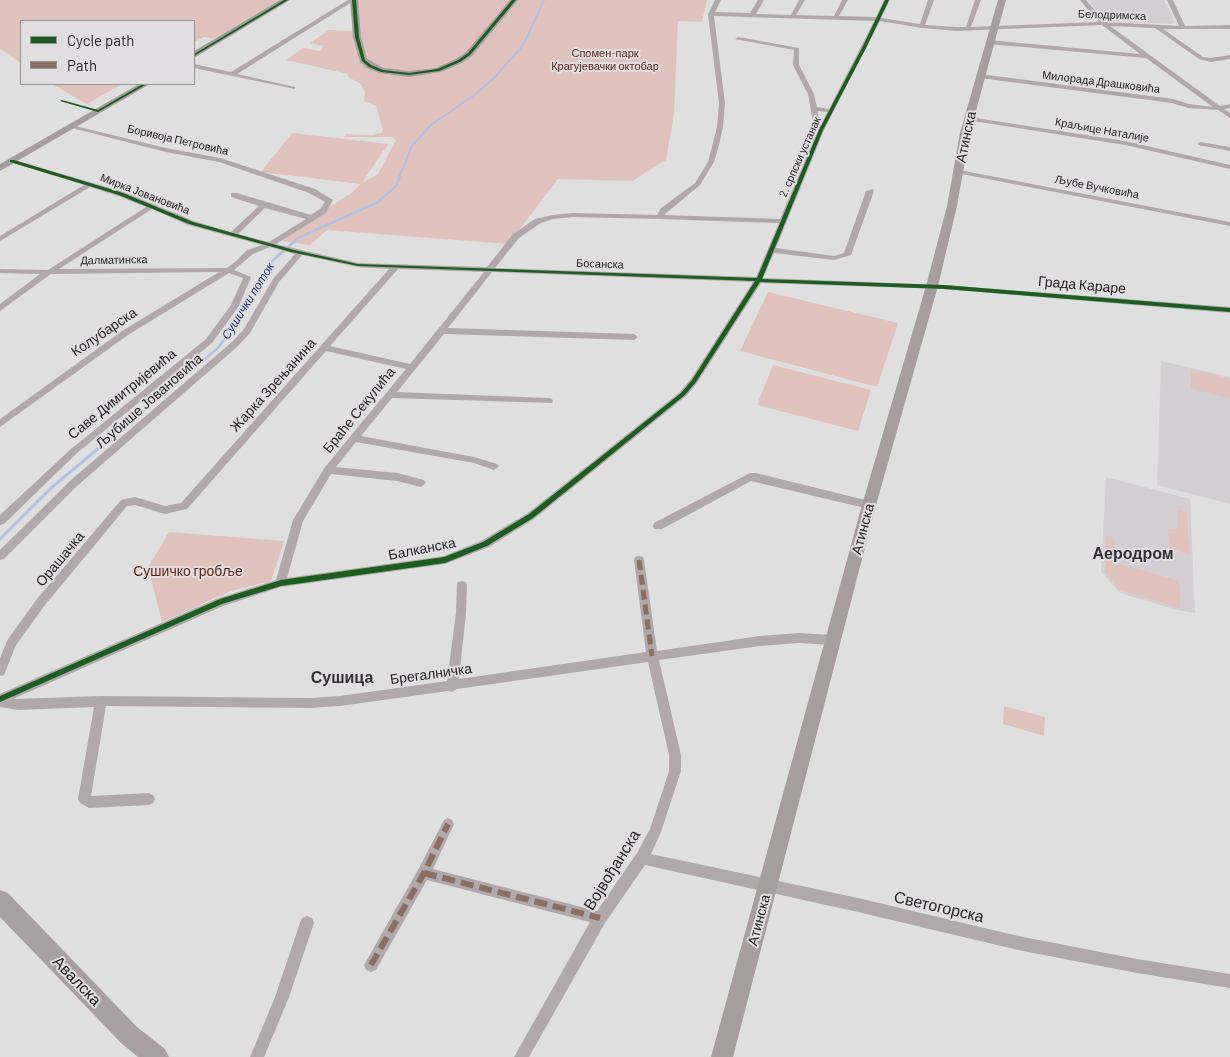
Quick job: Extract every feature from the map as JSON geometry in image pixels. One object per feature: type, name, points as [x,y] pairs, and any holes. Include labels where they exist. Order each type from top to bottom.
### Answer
[{"type":"main road","name":"Авалска","points":[[0,901],[129,1035],[157,1057]]},
{"type":"street","points":[[195,54],[286,0]]},
{"type":"street","points":[[231,75],[353,0],[357,37],[363,60],[373,68],[382,71],[409,74],[438,70],[460,61],[469,54],[514,0]]},
{"type":"street","points":[[659,217],[664,210],[698,184],[711,162],[716,144],[722,103],[711,14],[718,0]]},
{"type":"street","points":[[752,14],[761,0]]},
{"type":"street","points":[[793,16],[802,0]]},
{"type":"street","points":[[836,18],[845,0]]},
{"type":"street","name":"2. српски устанак","points":[[759,279],[821,130],[880,19],[887,0]]},
{"type":"street","points":[[922,26],[931,0]]},
{"type":"street","points":[[968,28],[978,0]]},
{"type":"street","name":"Атинска","points":[[722,1057],[833,640],[932,286],[959,172],[969,119],[992,28],[1002,0]]},
{"type":"street","points":[[1083,0],[1102,23],[1230,116]]},
{"type":"street","points":[[1170,0],[1183,28]]},
{"type":"street","name":"Белодримска","points":[[711,14],[880,19],[922,26],[968,28],[1102,23],[1156,27],[1230,28]]},
{"type":"street","points":[[1156,27],[1201,58],[1211,60],[1230,57]]},
{"type":"street","points":[[738,39],[792,47],[798,50],[796,64],[811,94],[816,125],[821,130]]},
{"type":"street","points":[[989,42],[1146,56]]},
{"type":"street","points":[[195,66],[293,88]]},
{"type":"street","name":"Милорада Драшковића","points":[[980,76],[1172,101],[1196,107],[1219,108],[1230,106]]},
{"type":"street","points":[[0,168],[143,85]]},
{"type":"street","points":[[814,109],[832,111]]},
{"type":"street","name":"Краљице Наталије","points":[[969,119],[1130,144],[1230,168]]},
{"type":"street","name":"Боривоја Петровића","points":[[71,127],[158,148],[220,160],[312,191],[329,200],[328,205],[312,218]]},
{"type":"street","points":[[1200,144],[1230,149]]},
{"type":"street","name":"Мирка Јовановића","points":[[12,162],[90,184],[152,206],[191,223],[274,246]]},
{"type":"street","name":"Љубе Вучковића","points":[[959,172],[1230,224]]},
{"type":"street","points":[[0,239],[90,184]]},
{"type":"street","points":[[770,250],[834,258],[847,255],[870,191]]},
{"type":"street","points":[[234,195],[312,218]]},
{"type":"street","points":[[233,234],[264,205]]},
{"type":"street","points":[[0,308],[49,272],[152,206]]},
{"type":"street","name":"Браће Секулића","points":[[281,584],[298,520],[328,470],[516,236],[543,220],[573,215],[782,221]]},
{"type":"street","points":[[247,278],[228,270],[255,249],[274,246],[312,218]]},
{"type":"street","name":"Босанска","points":[[274,246],[344,263],[395,267],[932,286]]},
{"type":"street","name":"Љубише Јовановића","points":[[0,556],[74,483],[247,331],[276,281],[296,252]]},
{"type":"street","points":[[238,262],[244,268],[247,278]]},
{"type":"street","name":"Жарка Зрењанина","points":[[165,510],[184,506],[395,267]]},
{"type":"street","name":"Далматинска","points":[[0,271],[228,270]]},
{"type":"street","name":"Колубарска","points":[[0,424],[125,333],[228,270]]},
{"type":"street","name":"Саве Димитријевића","points":[[0,521],[74,451],[209,341],[234,306],[247,278]]},
{"type":"street","name":"Балканска","points":[[0,701],[220,602],[281,584],[445,560],[478,548],[516,527],[682,394],[694,381],[759,279]]},
{"type":"street","name":"Града Караре","points":[[932,286],[1230,310]]},
{"type":"street","points":[[442,330],[634,337]]},
{"type":"street","points":[[325,348],[411,368]]},
{"type":"street","points":[[389,396],[549,401]]},
{"type":"street","points":[[355,438],[494,466]]},
{"type":"street","points":[[328,470],[397,477],[421,482]]},
{"type":"street","points":[[658,526],[750,477],[764,478],[870,505]]},
{"type":"street","name":"Орашачка","points":[[0,670],[12,642],[41,602],[124,504],[136,501],[165,510]]},
{"type":"street","name":"Војвођанска","points":[[521,1057],[600,918],[642,858],[667,802],[676,764],[673,741],[652,656],[639,560]]},
{"type":"street","points":[[452,687],[461,613],[462,585]]},
{"type":"street","name":"Брегалничка","points":[[0,701],[18,705],[101,702],[310,703],[340,701],[452,687],[652,656],[779,639],[833,640]]},
{"type":"street","points":[[101,702],[84,799],[89,802],[149,799]]},
{"type":"street","points":[[371,965],[424,873],[448,824]]},
{"type":"street","name":"Светогорска","points":[[642,858],[1018,943],[1137,966],[1230,981]]},
{"type":"street","points":[[424,873],[600,918]]},
{"type":"street","points":[[257,1057],[282,996],[307,923]]},
{"type":"shaded area","points":[[1089,0],[1164,0],[1175,23],[1102,21]]},
{"type":"shaded area","points":[[1161,361],[1230,377],[1230,504],[1157,485]]},
{"type":"shaded area","points":[[1106,477],[1190,499],[1195,613],[1177,610],[1120,593],[1101,572]]},
{"type":"green space","points":[[0,0],[281,0],[213,39],[204,37],[195,42],[195,20],[20,20],[20,62],[0,49]]},
{"type":"green space","name":"Спомен-парк Крагујевачки октобар","points":[[355,0],[707,0],[702,22],[678,21],[674,114],[666,160],[632,181],[558,179],[508,244],[327,230],[310,245],[277,240],[350,194],[361,184],[261,172],[292,133],[388,144],[362,183],[378,174],[396,140],[392,137],[344,137],[346,134],[372,135],[381,133],[383,130],[376,106],[364,101],[365,93],[361,84],[348,77],[348,74],[286,60],[303,48],[320,51],[323,46],[310,43],[329,30],[357,31]]},
{"type":"green space","points":[[54,85],[120,85],[87,104]]},
{"type":"green space","points":[[768,292],[898,323],[877,387],[740,351]]},
{"type":"green space","points":[[773,365],[871,390],[858,431],[757,405]]},
{"type":"green space","points":[[1191,370],[1230,379],[1230,398],[1191,389]]},
{"type":"green space","points":[[1177,509],[1186,512],[1190,554],[1169,549],[1168,529],[1178,529]]},
{"type":"green space","name":"Сушичко гробље","points":[[169,532],[284,541],[271,581],[231,591],[162,622],[148,567]]},
{"type":"green space","points":[[1106,536],[1114,537],[1118,564],[1179,581],[1180,608],[1119,590],[1105,572]]},
{"type":"green space","points":[[1004,706],[1045,717],[1044,736],[1003,724]]},
{"type":"waterway","name":"Сушички поток","points":[[399,177],[412,146],[431,125],[477,93],[495,77],[524,44],[544,0]]},
{"type":"waterway","name":"Сушички поток","points":[[152,403],[218,348],[237,322],[268,265],[298,238],[378,202],[396,186],[400,176]]},
{"type":"waterway","name":"Сушички поток","points":[[0,539],[51,488],[154,402]]},
{"type":"marked path","points":[[639,560],[652,656]]},
{"type":"marked path","points":[[371,965],[424,873],[448,824]]},
{"type":"marked path","points":[[424,873],[600,918]]},
{"type":"cycle path","points":[[195,54],[286,0]]},
{"type":"cycle path","points":[[354,0],[357,37],[363,60],[370,66],[382,71],[409,74],[438,70],[459,61],[469,54],[514,0]]},
{"type":"cycle path","points":[[0,699],[220,602],[281,583],[445,560],[485,544],[531,516],[683,394],[694,381],[759,279],[821,130],[887,0]]},
{"type":"cycle path","points":[[62,101],[98,111],[143,85]]},
{"type":"cycle path","points":[[12,161],[121,194],[191,223],[293,251],[358,265],[944,287],[1230,310]]},
{"type":"district","name":"Аеродром","points":[[1133,554]]},
{"type":"district","name":"Сушица","points":[[342,678]]}]
